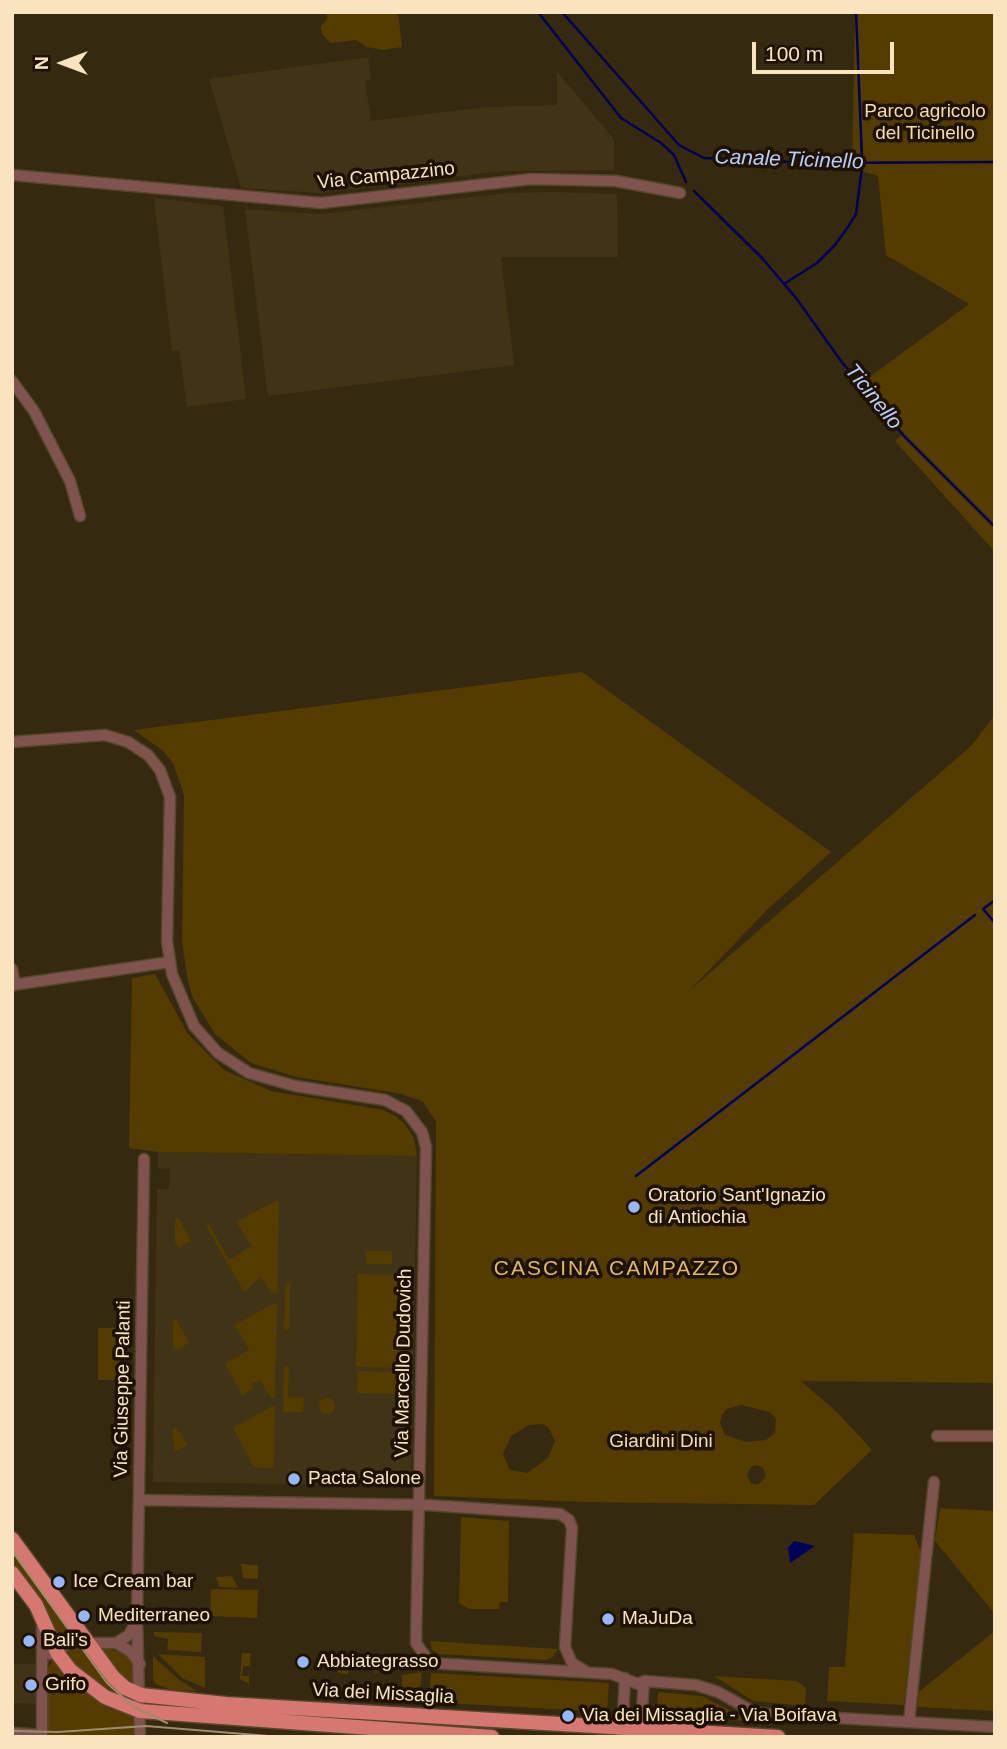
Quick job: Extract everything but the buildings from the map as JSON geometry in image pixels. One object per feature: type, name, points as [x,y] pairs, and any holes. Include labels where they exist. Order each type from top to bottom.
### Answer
[{"type":"main road","points":[[12,1539],[113,1677],[125,1688],[141,1695]]},
{"type":"main road","name":"Via dei Missaglia","points":[[12,1573],[42,1617],[56,1648],[70,1670],[105,1697],[140,1711],[492,1737]]},
{"type":"main road","name":"Via dei Missaglia","points":[[141,1695],[187,1701],[622,1732],[778,1737]]},
{"type":"street","name":"Via Campazzino","points":[[12,175],[321,203],[531,179],[616,181],[680,192]]},
{"type":"street","points":[[12,381],[34,411],[70,481],[80,516]]},
{"type":"street","points":[[12,742],[105,735],[128,742],[155,762],[167,785],[170,803],[167,941],[170,962],[13,985],[12,970]]},
{"type":"street","name":"Via Marcello Dudovich","points":[[170,962],[181,1000],[194,1026],[227,1060],[250,1073],[278,1082],[384,1100],[399,1105],[418,1125],[426,1151],[416,1643],[425,1656]]},
{"type":"street","name":"Via Giuseppe Palanti","points":[[140,1737],[137,1620],[144,1160]]},
{"type":"street","points":[[937,1436],[995,1436]]},
{"type":"street","points":[[909,1722],[934,1482]]},
{"type":"street","points":[[140,1500],[419,1505],[560,1514],[566,1517],[572,1533],[565,1647],[557,1663],[536,1670]]},
{"type":"street","points":[[12,1733],[42,1736],[42,1617]]},
{"type":"street","points":[[116,1643],[129,1635],[137,1620]]},
{"type":"street","points":[[44,1666],[56,1648],[87,1642],[116,1643],[130,1651],[140,1664]]},
{"type":"street","points":[[565,1647],[572,1663],[589,1673]]},
{"type":"street","name":"Via dei Missaglia","points":[[425,1656],[429,1663],[589,1673],[625,1678],[638,1684],[644,1681],[703,1687],[746,1709],[767,1714],[995,1727]]},
{"type":"street","points":[[622,1732],[625,1678]]},
{"type":"street","points":[[640,1733],[644,1681]]},
{"type":"shaded area","points":[[368,57],[371,80],[365,81],[371,121],[487,107],[557,105],[557,72],[614,139],[614,170],[504,171],[320,193],[241,188],[209,79]]},
{"type":"shaded area","points":[[507,193],[617,194],[618,257],[501,257],[514,365],[268,396],[245,209],[321,214]]},
{"type":"shaded area","points":[[154,198],[223,206],[246,399],[187,407],[179,350],[172,351]]},
{"type":"shaded area","points":[[158,1152],[417,1156],[411,1486],[153,1482],[157,1189],[169,1189],[170,1169],[158,1168]]},
{"type":"shaded area","points":[[794,1541],[815,1546],[790,1563],[788,1548]]},
{"type":"shaded area","points":[[12,1664],[41,1664],[40,1704],[12,1703]]},
{"type":"green space","points":[[326,12],[398,12],[402,47],[383,50],[367,47],[356,40],[331,43],[322,34],[321,26],[327,19]]},
{"type":"green space","name":"Parco agricolo del Ticinello","points":[[855,12],[995,12],[995,552],[895,441],[904,433],[860,384],[969,304],[886,255],[878,176],[852,168]]},
{"type":"green space","name":"Giardini Dini","points":[[582,672],[831,852],[767,910],[690,990],[971,746],[995,715],[995,1383],[801,1381],[837,1412],[872,1450],[814,1505],[584,1502],[434,1496],[436,1122],[423,1102],[402,1094],[297,1077],[251,1063],[215,1034],[193,998],[182,941],[184,795],[173,763],[163,751],[134,730]],"holes":[[[741,1405],[770,1412],[776,1419],[775,1433],[766,1440],[746,1442],[725,1435],[720,1423],[722,1415],[727,1409]],[[542,1424],[548,1427],[555,1441],[548,1458],[527,1473],[510,1470],[503,1454],[511,1436],[529,1425]],[[757,1465],[763,1468],[766,1476],[758,1485],[751,1483],[747,1475],[751,1467]]]},
{"type":"green space","points":[[155,974],[188,1034],[224,1070],[271,1091],[383,1110],[405,1124],[414,1138],[417,1156],[158,1152],[129,1148],[132,978]]},
{"type":"green space","points":[[279,1201],[277,1293],[271,1293],[261,1277],[244,1292],[206,1226],[209,1224],[229,1260],[251,1246],[236,1222]]},
{"type":"green space","points":[[178,1217],[191,1241],[178,1248],[175,1242],[175,1219]]},
{"type":"green space","points":[[366,1251],[392,1251],[392,1264],[366,1264]]},
{"type":"green space","points":[[358,1274],[404,1275],[402,1368],[356,1367]]},
{"type":"green space","points":[[285,1283],[290,1283],[289,1330],[284,1330]]},
{"type":"green space","points":[[274,1303],[277,1304],[275,1398],[270,1397],[260,1380],[251,1384],[253,1389],[242,1395],[225,1364],[249,1350],[235,1325]]},
{"type":"green space","points":[[176,1319],[189,1343],[176,1350],[173,1344],[173,1321]]},
{"type":"green space","points":[[98,1328],[119,1328],[120,1380],[98,1380]]},
{"type":"green space","points":[[284,1366],[289,1366],[288,1397],[304,1398],[303,1412],[283,1412]]},
{"type":"green space","points":[[358,1371],[398,1372],[398,1394],[357,1393]]},
{"type":"green space","points":[[324,1398],[330,1398],[335,1406],[333,1412],[324,1414],[319,1409],[319,1403]]},
{"type":"green space","points":[[275,1406],[274,1468],[254,1467],[233,1428]]},
{"type":"green space","points":[[176,1427],[187,1445],[175,1452],[172,1430]]},
{"type":"green space","points":[[328,1475],[354,1475],[354,1485],[328,1485]]},
{"type":"green space","points":[[370,1476],[411,1476],[411,1486],[370,1485]]},
{"type":"green space","points":[[940,1508],[995,1511],[995,1614],[935,1541]]},
{"type":"green space","points":[[461,1517],[509,1521],[508,1602],[500,1602],[499,1609],[469,1609],[459,1603]]},
{"type":"green space","points":[[854,1533],[914,1535],[921,1552],[904,1705],[827,1701],[829,1667],[845,1667]]},
{"type":"green space","points":[[12,1547],[74,1630],[55,1636],[12,1569]]},
{"type":"green space","points":[[241,1564],[258,1565],[258,1579],[243,1578]]},
{"type":"green space","points":[[232,1576],[238,1588],[219,1587],[216,1577]]},
{"type":"green space","points":[[211,1589],[258,1590],[257,1618],[210,1616]]},
{"type":"green space","points":[[995,1631],[995,1711],[916,1707],[917,1693]]},
{"type":"green space","points":[[154,1632],[202,1633],[201,1652],[167,1650],[168,1639],[154,1636]]},
{"type":"green space","points":[[430,1641],[558,1649],[553,1657],[545,1660],[439,1654],[432,1650]]},
{"type":"green space","points":[[83,1647],[136,1702],[107,1693],[80,1674],[65,1652],[68,1648]]},
{"type":"green space","points":[[100,1647],[125,1653],[136,1670],[136,1686],[121,1679]]},
{"type":"green space","points":[[242,1653],[251,1653],[250,1666],[243,1666],[242,1676],[249,1676],[249,1684],[240,1679]]},
{"type":"green space","points":[[158,1654],[205,1657],[205,1688],[182,1678]]},
{"type":"green space","points":[[54,1656],[81,1688],[136,1716],[136,1737],[45,1737],[47,1672]]},
{"type":"green space","points":[[153,1656],[178,1679],[197,1691],[171,1690],[156,1684],[153,1679]]},
{"type":"green space","points":[[338,1664],[379,1665],[376,1675],[373,1668],[348,1667],[348,1674],[338,1673]]},
{"type":"green space","points":[[422,1672],[419,1700],[390,1693],[402,1693],[402,1675]]},
{"type":"green space","points":[[431,1673],[609,1683],[607,1712],[429,1702]]},
{"type":"green space","points":[[714,1676],[797,1681],[806,1688],[805,1706],[753,1701]]},
{"type":"green space","points":[[658,1692],[702,1696],[750,1721],[657,1716]]},
{"type":"waterway","points":[[538,12],[621,118],[661,143],[674,155],[686,182]]},
{"type":"waterway","name":"Canale Ticinello","points":[[562,12],[679,145],[704,158],[816,163],[995,162]]},
{"type":"waterway","points":[[856,12],[862,159]]},
{"type":"waterway","points":[[784,284],[817,263],[835,245],[850,224],[856,214],[862,167]]},
{"type":"waterway","name":"Ticinello","points":[[694,191],[762,258],[796,298],[841,361],[904,436],[995,527]]},
{"type":"waterway","points":[[995,900],[983,909],[995,923]]},
{"type":"waterway","points":[[636,1176],[975,915]]},
{"type":"tram line","points":[[12,1551],[107,1683],[134,1707],[167,1723]]},
{"type":"tram line","points":[[12,1731],[58,1732],[146,1726],[281,1737]]},
{"type":"place","name":"Oratorio Sant'Ignazio di Antiochia","points":[[634,1207]]},
{"type":"place","name":"Pacta Salone","points":[[294,1479]]},
{"type":"place","name":"Ice Cream bar","points":[[59,1582]]},
{"type":"place","name":"Mediterraneo","points":[[84,1616]]},
{"type":"place","name":"MaJuDa","points":[[608,1619]]},
{"type":"place","name":"Bali's","points":[[29,1641]]},
{"type":"place","name":"Abbiategrasso","points":[[303,1662]]},
{"type":"place","name":"Grifo","points":[[31,1685]]},
{"type":"place","name":"Via dei Missaglia - Via Boifava","points":[[568,1716]]},
{"type":"district","name":"CASCINA CAMPAZZO","points":[[617,1269]]}]
